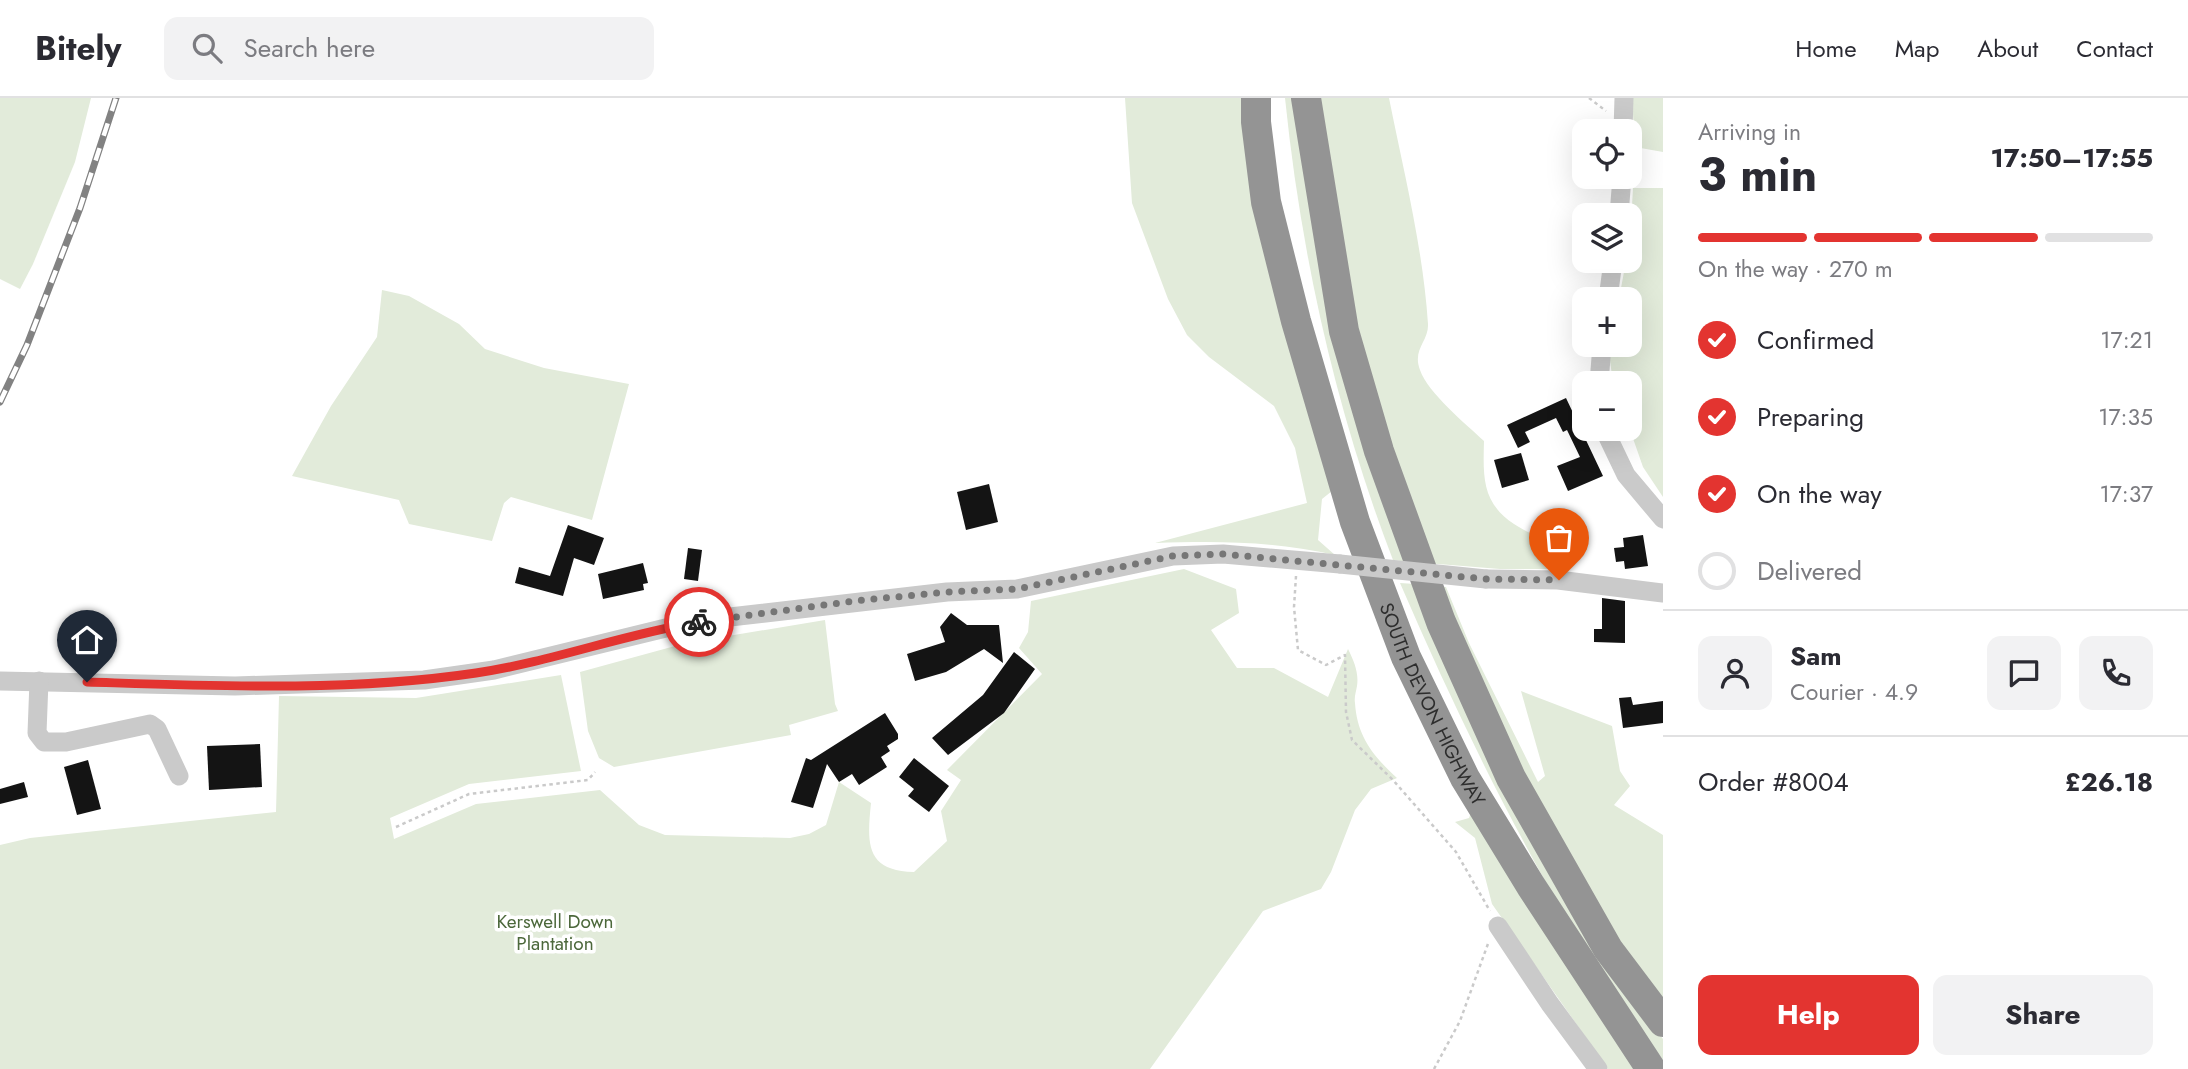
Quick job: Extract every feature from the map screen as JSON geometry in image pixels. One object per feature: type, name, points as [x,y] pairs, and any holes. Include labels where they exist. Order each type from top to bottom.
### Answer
[{"type":"highway","name":"SOUTH DEVON HIGHWAY","points":[[1256,98],[1256,122],[1266,202],[1296,321],[1354,522],[1406,657],[1465,778],[1531,886],[1651,1069]]},
{"type":"highway","name":"SOUTH DEVON HIGHWAY","points":[[1306,98],[1344,331],[1378,451],[1441,622],[1511,778],[1608,949],[1663,1022]]},
{"type":"street","points":[[1623,98],[1623,119]]},
{"type":"street","points":[[1610,441],[1626,475],[1659,511]]},
{"type":"street","points":[[0,681],[235,686],[424,680],[494,670],[691,623],[854,601],[947,592],[1017,589],[1173,556],[1223,554],[1486,579],[1559,580],[1663,593]]},
{"type":"street","points":[[39,681],[37,733],[44,742],[66,741],[150,724],[157,729],[178,776]]},
{"type":"street","points":[[1498,926],[1598,1069]]},
{"type":"path","points":[[1297,561],[1294,607],[1298,650],[1326,665],[1345,655],[1346,712],[1352,740],[1393,780],[1456,852],[1498,926],[1484,950],[1460,1021],[1434,1069]]},
{"type":"path","points":[[396,827],[469,794],[588,780],[595,772]]},
{"type":"green space","points":[[0,98],[91,98],[75,162],[20,289],[0,279]]},
{"type":"green space","points":[[1125,98],[1266,98],[1282,220],[1337,487],[1322,499],[1318,540],[1335,555],[1245,543],[1155,543],[1307,503],[1295,448],[1274,406],[1209,357],[1187,335],[1168,299],[1132,203]]},
{"type":"green space","points":[[1285,98],[1296,98],[1408,562],[1393,560],[1354,447],[1338,390],[1311,274]]},
{"type":"green space","points":[[1314,98],[1389,98],[1426,296],[1428,330],[1418,356],[1420,370],[1439,398],[1484,441],[1485,478],[1490,498],[1496,507],[1514,524],[1535,535],[1550,538],[1547,569],[1500,569],[1426,563],[1356,326]]},
{"type":"green space","points":[[1632,98],[1663,98],[1663,152],[1642,148],[1642,119],[1633,119]]},
{"type":"green space","points":[[1663,188],[1663,497],[1643,467],[1634,441],[1642,441],[1642,371],[1611,371],[1610,357],[1642,357],[1642,287],[1621,287],[1624,273],[1642,273],[1642,203],[1632,203],[1633,189]]},
{"type":"green space","points":[[382,290],[409,296],[459,324],[485,349],[544,368],[629,384],[592,520],[511,497],[504,503],[492,541],[409,524],[399,500],[292,476],[331,406],[377,337]]},
{"type":"green space","name":"Kerswell Down Plantation","points":[[1184,569],[1236,589],[1239,613],[1211,630],[1237,668],[1274,668],[1328,697],[1348,649],[1357,672],[1355,701],[1359,726],[1368,745],[1397,778],[1371,789],[1355,810],[1331,872],[1321,889],[1263,911],[1150,1069],[0,1069],[0,845],[30,838],[276,812],[279,696],[416,698],[561,675],[581,771],[469,784],[390,818],[394,839],[476,804],[600,790],[639,825],[665,835],[790,838],[809,834],[826,825],[839,782],[871,803],[870,842],[878,860],[898,870],[914,872],[947,841],[941,811],[961,780],[947,770],[1042,674],[1019,648],[1028,632],[1031,601]]},
{"type":"green space","points":[[1400,583],[1415,584],[1599,950],[1663,1039],[1663,1060],[1592,959],[1546,883],[1479,756]]},
{"type":"green space","points":[[1434,586],[1446,587],[1469,643],[1538,782],[1545,776],[1521,691],[1612,726],[1620,771],[1630,786],[1614,805],[1663,835],[1663,1011],[1537,809]]},
{"type":"green space","points":[[825,620],[838,711],[789,725],[791,735],[614,767],[599,758],[588,731],[580,672],[686,643]]},
{"type":"green space","points":[[1474,804],[1503,837],[1649,1069],[1608,1069],[1492,904],[1475,838],[1455,822],[1469,818]]},
{"type":"building","points":[[1566,398],[1572,411],[1572,440],[1567,430],[1563,432],[1556,418],[1525,432],[1530,442],[1518,448],[1507,425]]},
{"type":"building","points":[[1572,441],[1586,441],[1603,476],[1568,491],[1557,466],[1580,457]]},
{"type":"building","points":[[1521,453],[1529,480],[1502,488],[1494,460]]},
{"type":"building","points":[[989,484],[998,522],[966,530],[957,492]]},
{"type":"building","points":[[568,525],[604,538],[594,565],[574,558],[563,596],[515,583],[519,567],[550,576]]},
{"type":"building","points":[[1643,535],[1648,566],[1625,569],[1624,561],[1616,562],[1614,548],[1624,547],[1623,538]]},
{"type":"building","points":[[688,548],[702,550],[698,581],[684,579]]},
{"type":"building","points":[[643,563],[648,583],[643,584],[644,590],[603,599],[598,574]]},
{"type":"building","points":[[1602,598],[1625,601],[1625,643],[1594,642],[1594,629],[1602,629]]},
{"type":"building","points":[[951,613],[967,625],[999,625],[1003,663],[984,649],[946,672],[915,681],[907,654],[945,642],[940,627]]},
{"type":"building","points":[[1014,652],[1035,669],[1004,713],[948,755],[932,738],[983,695]]},
{"type":"building","points":[[1631,697],[1633,705],[1663,701],[1663,723],[1623,728],[1619,698]]},
{"type":"building","points":[[885,713],[898,734],[898,739],[887,746],[890,751],[881,757],[887,767],[859,785],[852,774],[839,782],[827,764],[813,808],[791,802],[806,758],[811,760]]},
{"type":"building","points":[[260,744],[262,787],[209,790],[207,746]]},
{"type":"building","points":[[914,758],[949,786],[929,812],[908,796],[914,789],[899,777]]},
{"type":"building","points":[[88,760],[101,809],[77,815],[64,767]]},
{"type":"building","points":[[24,782],[28,797],[0,804],[0,789]]},
{"type":"railway","points":[[0,402],[27,345],[80,208],[116,98]]},
{"type":"way so far","points":[[699,622],[854,601],[947,592],[1017,589],[1173,556],[1223,554],[1486,579],[1559,580]]},
{"type":"route","points":[[87,682],[235,686],[424,680],[494,670],[699,622]]}]
